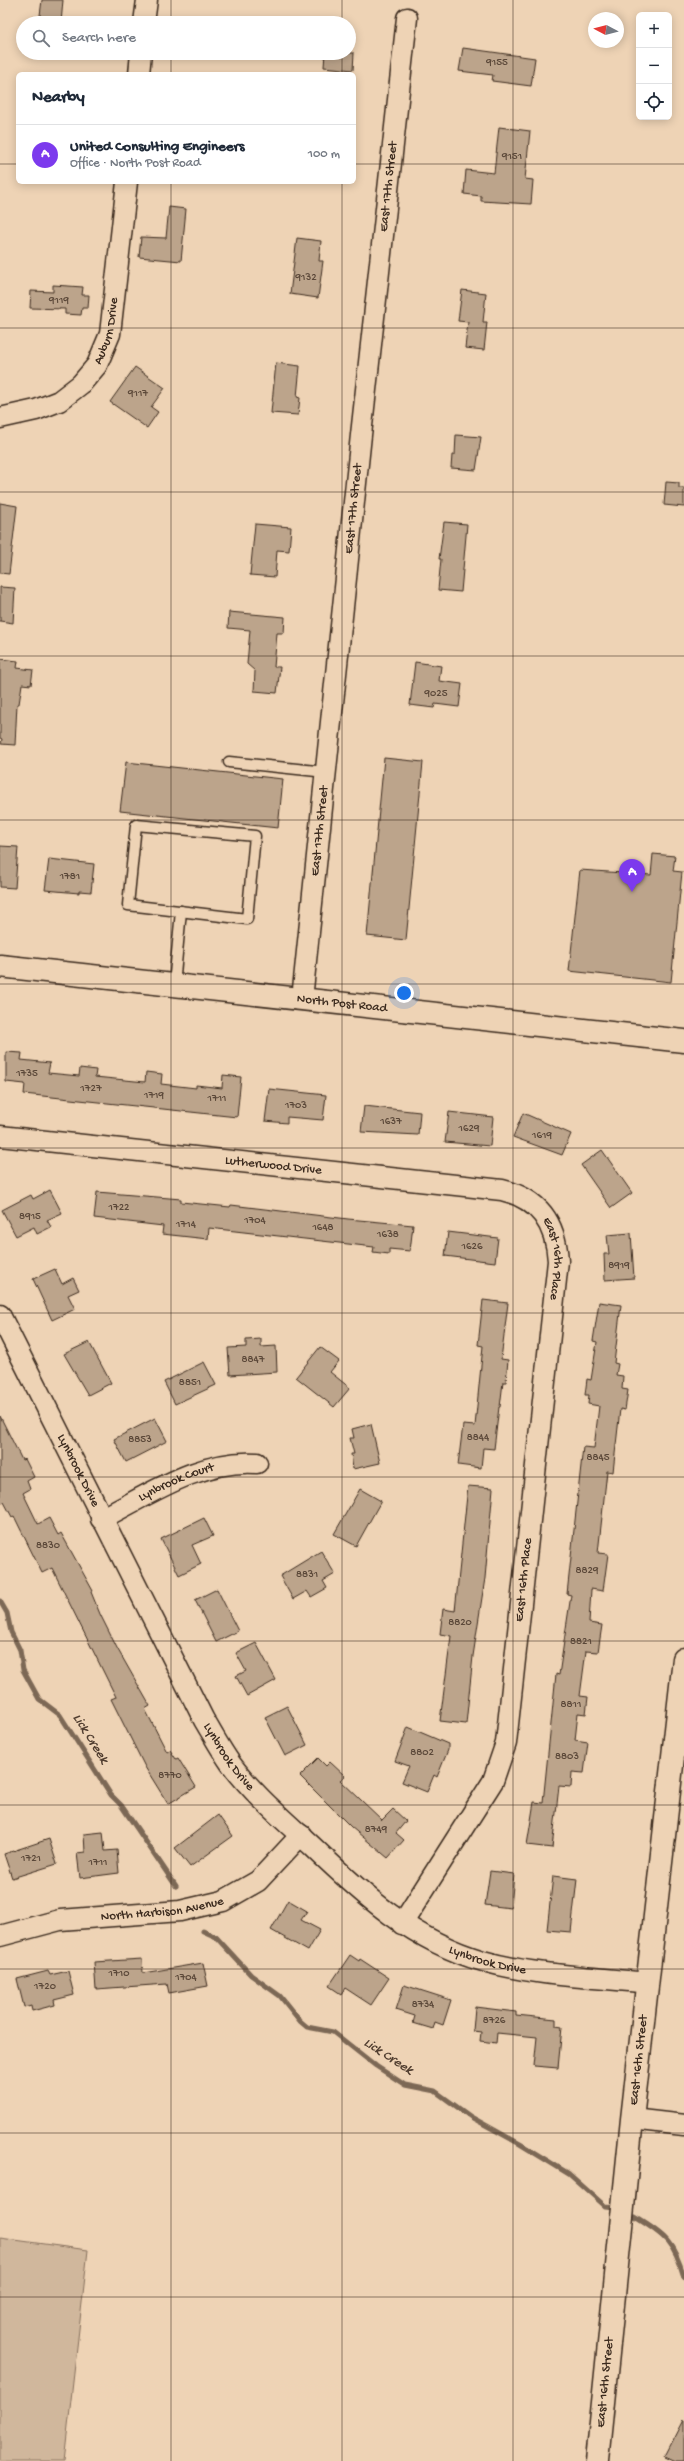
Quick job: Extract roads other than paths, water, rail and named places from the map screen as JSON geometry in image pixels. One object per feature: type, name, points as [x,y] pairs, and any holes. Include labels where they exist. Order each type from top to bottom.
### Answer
[{"type":"street","points":[[145,16],[147,0]]},
{"type":"street","name":"East 17th Street","points":[[302,999],[407,18]]},
{"type":"street","points":[[139,72],[140,60]]},
{"type":"street","name":"Auburn Drive","points":[[0,418],[36,410],[59,401],[81,384],[97,365],[110,334],[127,184]]},
{"type":"street","name":"North Post Road","points":[[0,966],[684,1041]]},
{"type":"street","name":"Lutherwood Drive","points":[[0,1136],[502,1190],[520,1196],[541,1212]]},
{"type":"street","name":"East 16th Place","points":[[402,1924],[493,1781],[506,1743],[558,1261],[557,1241],[541,1212]]},
{"type":"street","name":"Lynbrook Drive","points":[[0,1315],[101,1519],[222,1752],[252,1789],[357,1888],[402,1924],[440,1945],[494,1964],[648,1983]]},
{"type":"street","name":"Lynbrook Court","points":[[101,1519],[208,1467],[230,1462],[257,1463]]},
{"type":"street","name":"East 16th Street","points":[[597,2461],[632,2119],[684,1660]]},
{"type":"street","name":"North Harbison Avenue","points":[[0,1936],[60,1920],[180,1912],[223,1901],[258,1881],[301,1835]]},
{"type":"street","points":[[632,2119],[684,2125]]},
{"type":"lane","points":[[229,762],[326,772]]},
{"type":"lane","points":[[136,825],[255,836],[247,919],[181,911],[128,905],[136,825]]},
{"type":"lane","points":[[174,985],[181,911]]},
{"type":"waterway","name":"Lick Creek","points":[[0,1601],[7,1613],[11,1632],[20,1650],[23,1670],[39,1699],[60,1715],[111,1795],[121,1805],[176,1886]]},
{"type":"waterway","name":"Lick Creek","points":[[203,1931],[216,1937],[251,1975],[280,1996],[300,2021],[307,2027],[333,2032],[376,2066],[405,2085],[435,2091],[471,2117],[520,2144],[569,2174],[605,2206],[616,2207]]},
{"type":"waterway","name":"Lick Creek","points":[[635,2217],[654,2229],[672,2247],[684,2277]]},
{"type":"place","name":"United Consulting Engineers","points":[[632,892]]}]
